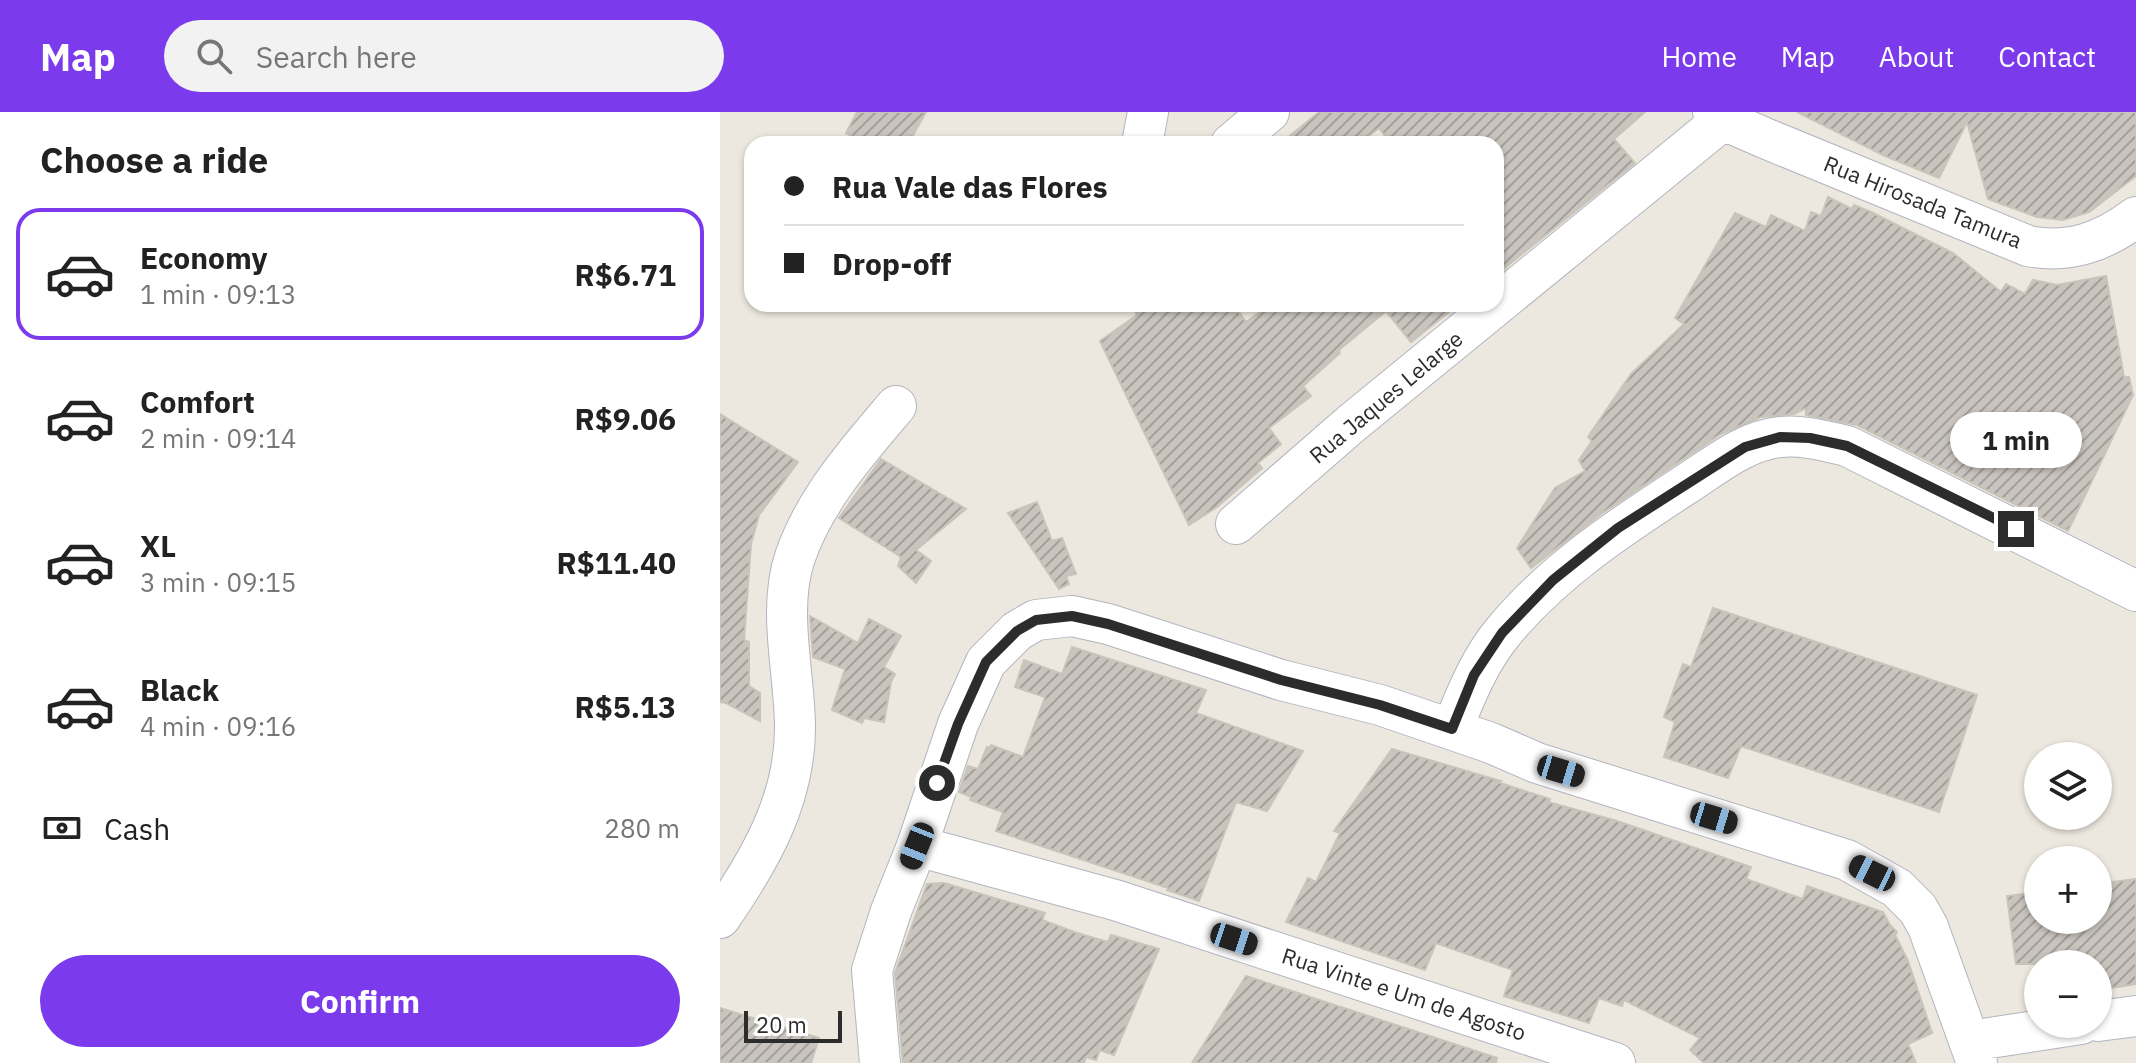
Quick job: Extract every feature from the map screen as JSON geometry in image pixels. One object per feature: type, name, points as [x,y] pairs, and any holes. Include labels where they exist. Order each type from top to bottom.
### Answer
[{"type":"street","points":[[1144,136],[1148,112]]},
{"type":"street","points":[[1240,136],[1269,112]]},
{"type":"street","name":"Rua Hirosada Tamura","points":[[1718,116],[2028,246],[2060,250],[2085,245],[2121,229],[2136,217]]},
{"type":"street","name":"Rua Jaques Lelarge","points":[[1504,296],[1718,116]]},
{"type":"street","name":"Rua Jaques Lelarge","points":[[1236,524],[1484,312]]},
{"type":"street","points":[[720,918],[748,877],[782,811],[791,776],[795,728],[788,644],[794,560],[811,518],[854,455],[896,406]]},
{"type":"street","points":[[1452,729],[1474,675],[1502,633],[1553,580],[1618,528],[1726,458],[1745,447],[1780,437],[1810,438],[1847,446],[2136,591]]},
{"type":"street","points":[[880,1063],[872,970],[958,724],[986,662],[1017,631],[1036,620],[1072,616],[1108,624],[1281,680],[1380,705],[1491,743],[1537,763],[1847,860],[1897,888],[1918,909],[1928,927],[1973,1052],[2027,1038]]},
{"type":"street","name":"Rua Vinte e Um de Agosto","points":[[917,846],[1115,900],[1615,1063]]},
{"type":"street","points":[[2112,1019],[2136,1016]]},
{"type":"building","points":[[857,112],[926,112],[912,136],[851,136],[846,133]]},
{"type":"building","points":[[1319,112],[1645,112],[1614,139],[1635,163],[1504,269],[1504,136],[1385,136],[1379,128],[1369,136],[1290,136]]},
{"type":"building","points":[[1797,112],[2136,112],[2136,176],[2089,212],[2063,220],[2037,217],[1988,199],[1967,122],[1939,178],[1885,156]]},
{"type":"building","points":[[1828,197],[1852,209],[1854,205],[1871,212],[1953,253],[2001,292],[2006,284],[2025,294],[2033,280],[2057,285],[2106,276],[2124,377],[2129,377],[2133,395],[2068,531],[1857,425],[1806,415],[1806,408],[1794,414],[1761,417],[1721,434],[1601,514],[1531,568],[1517,548],[1555,488],[1585,471],[1579,460],[1592,441],[1588,437],[1631,374],[1684,324],[1675,318],[1735,213],[1766,227],[1771,215],[1805,231],[1811,212],[1821,216]]},
{"type":"building","points":[[1136,312],[1239,312],[1246,322],[1260,312],[1385,312],[1339,350],[1340,353],[1303,386],[1311,396],[1269,428],[1281,444],[1258,463],[1262,468],[1217,507],[1189,525],[1100,341],[1137,315]]},
{"type":"building","points":[[1387,312],[1449,312],[1411,342]]},
{"type":"building","points":[[720,414],[798,462],[759,515],[751,544],[744,640],[749,642],[749,686],[760,693],[760,721],[720,702]]},
{"type":"building","points":[[881,459],[966,509],[916,550],[931,561],[916,583],[898,566],[901,557],[839,518]]},
{"type":"building","points":[[1037,502],[1052,541],[1062,538],[1076,574],[1066,576],[1069,584],[1059,589],[1008,513]]},
{"type":"building","points":[[1713,608],[1977,695],[1939,812],[1741,746],[1728,778],[1664,757],[1675,722],[1664,717],[1683,664],[1691,667]]},
{"type":"building","points":[[810,616],[858,643],[869,619],[901,636],[884,667],[895,674],[884,722],[864,718],[862,723],[832,710],[845,669],[813,657]]},
{"type":"building","points":[[1072,647],[1206,690],[1196,713],[1303,751],[1267,811],[1236,802],[1199,901],[996,831],[1003,812],[970,800],[971,797],[959,792],[968,766],[978,769],[987,747],[991,745],[1023,757],[1045,697],[1015,687],[1024,660],[1062,674]]},
{"type":"building","points":[[1392,749],[1501,781],[1550,799],[1548,802],[1617,821],[1751,867],[1746,879],[1803,899],[1807,886],[1883,912],[1897,932],[1895,935],[1908,961],[1932,1033],[1908,1044],[1916,1063],[1704,1063],[1690,1050],[1700,1038],[1624,1000],[1622,1006],[1599,998],[1589,1023],[1504,996],[1513,970],[1436,943],[1425,970],[1286,922],[1308,878],[1316,882],[1340,833],[1334,831]]},
{"type":"building","points":[[2136,879],[2136,984],[2112,988],[2112,950],[2024,950],[2024,964],[2016,964],[2007,896],[2024,894],[2024,934],[2112,934],[2112,882]]},
{"type":"building","points":[[944,883],[1045,913],[1042,920],[1077,933],[1108,942],[1111,935],[1159,949],[1114,1055],[1100,1050],[1096,1060],[1086,1057],[1084,1063],[903,1063],[895,973],[927,884]]},
{"type":"building","points":[[1246,976],[1497,1058],[1496,1063],[1192,1063]]},
{"type":"building","points":[[720,1008],[819,1038],[811,1063],[720,1063]]},
{"type":"route","points":[[937,783],[958,724],[986,662],[1017,631],[1036,620],[1072,616],[1108,624],[1281,680],[1380,705],[1452,729],[1474,675],[1502,633],[1553,580],[1618,528],[1726,458],[1762,441],[1780,437],[1810,438],[1847,446],[2016,529]]}]
